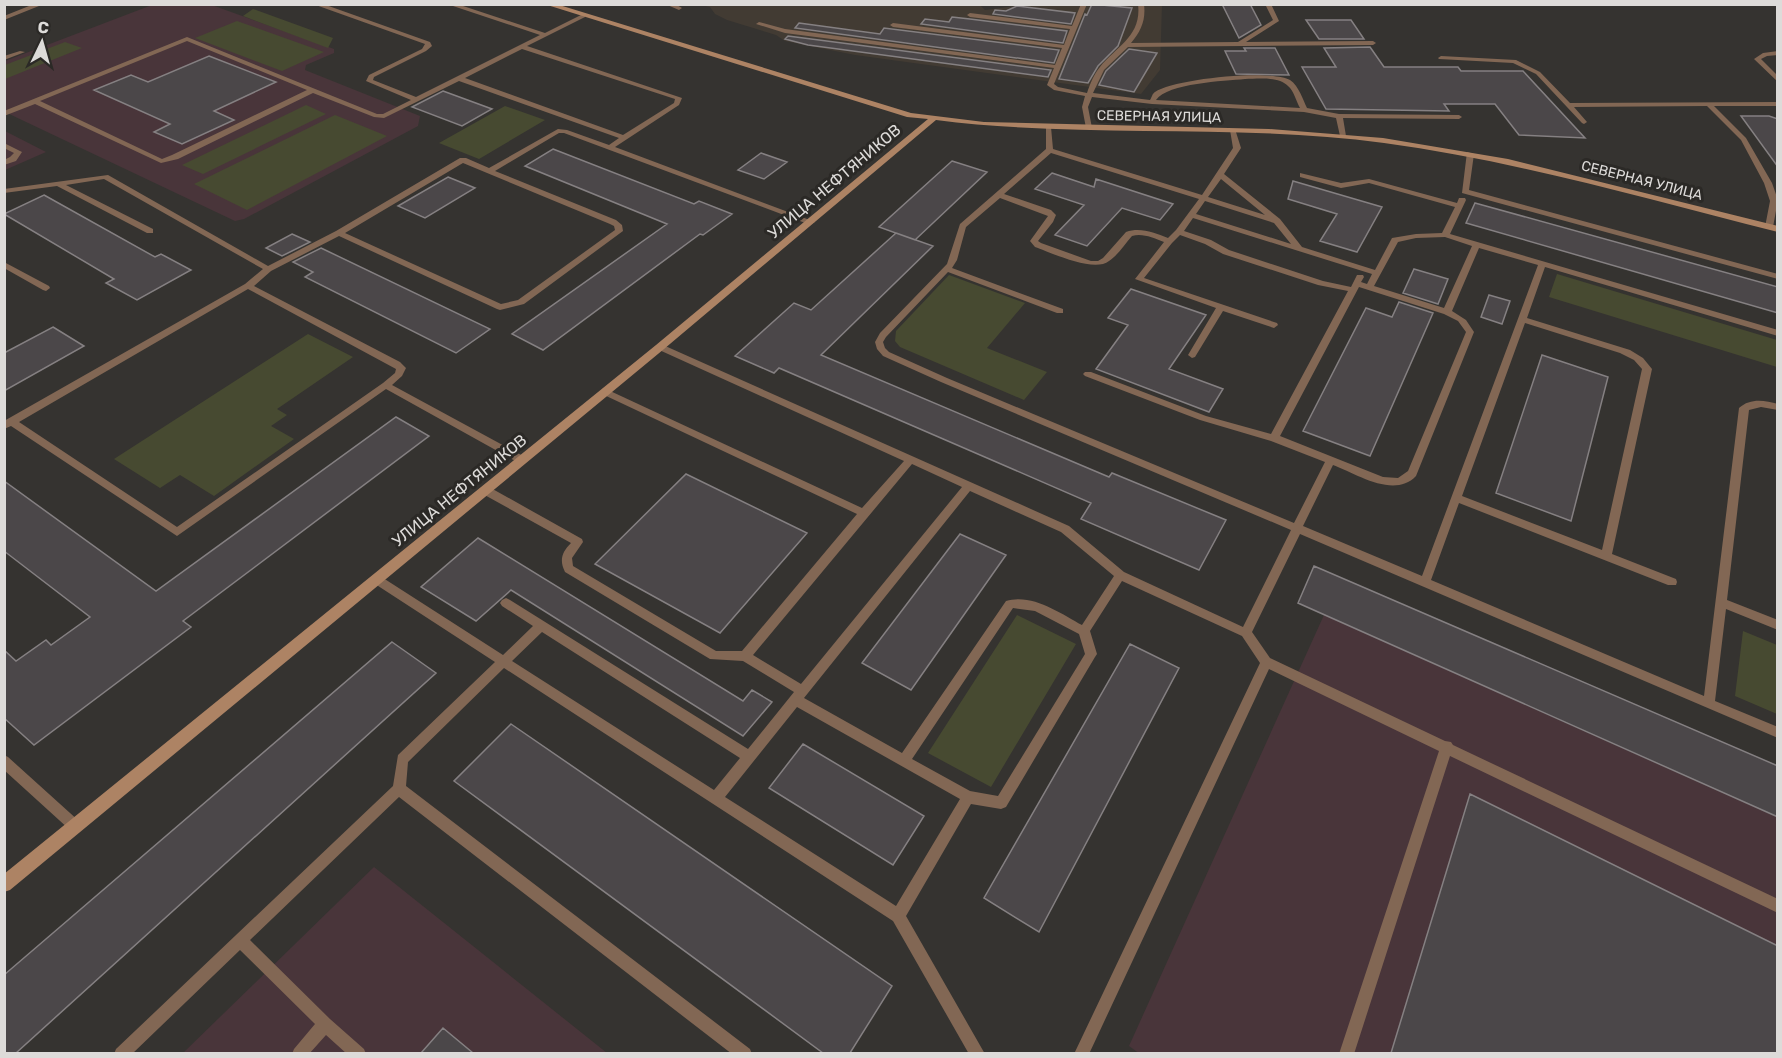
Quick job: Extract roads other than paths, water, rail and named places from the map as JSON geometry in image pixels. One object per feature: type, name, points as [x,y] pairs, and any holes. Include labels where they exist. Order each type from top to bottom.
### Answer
[{"type":"main road","name":"СЕВЕРНАЯ УЛИЦА","points":[[547,4],[890,110],[933,119],[1048,127],[1233,130],[1343,136],[1470,154],[1581,178],[1774,228]]},
{"type":"main road","name":"УЛИЦА НЕФТЯНИКОВ","points":[[4,884],[660,347],[933,119]]},
{"type":"lane","points":[[4,18],[41,4]]},
{"type":"lane","points":[[316,4],[428,43],[429,46],[424,50],[371,76],[369,81],[417,100]]},
{"type":"lane","points":[[450,4],[546,35]]},
{"type":"lane","points":[[668,4],[679,8]]},
{"type":"lane","points":[[1084,4],[1050,82],[1052,87],[1152,102],[1305,110],[1339,117],[1459,117]]},
{"type":"lane","points":[[1089,128],[1085,107],[1089,94],[1102,68],[1129,45],[1139,24],[1142,13],[1141,4]]},
{"type":"lane","points":[[1238,44],[1276,21],[1268,4]]},
{"type":"lane","points":[[4,8],[16,13]]},
{"type":"lane","points":[[970,15],[1074,28]]},
{"type":"lane","points":[[4,114],[187,39],[376,116],[396,112],[583,16]]},
{"type":"lane","points":[[759,24],[785,31],[1057,67]]},
{"type":"lane","points":[[893,25],[1066,47]]},
{"type":"lane","points":[[1129,45],[1373,43]]},
{"type":"lane","points":[[523,47],[679,98],[677,104],[610,147]]},
{"type":"lane","points":[[4,58],[22,52]]},
{"type":"lane","points":[[1778,52],[1765,54],[1757,59],[1778,80]]},
{"type":"lane","points":[[1441,58],[1514,61],[1538,73],[1584,122]]},
{"type":"lane","points":[[1152,102],[1155,96],[1163,90],[1211,79],[1270,78],[1290,84],[1305,110]]},
{"type":"lane","points":[[461,79],[624,138]]},
{"type":"lane","points":[[36,102],[161,161],[175,157],[312,90]]},
{"type":"lane","points":[[1568,105],[1778,104]]},
{"type":"lane","points":[[1710,106],[1744,139],[1768,183],[1774,201],[1774,228]]},
{"type":"lane","points":[[1339,117],[1343,136]]},
{"type":"lane","points":[[1048,127],[1050,150]]},
{"type":"lane","points":[[489,171],[558,130],[565,131],[811,222]]},
{"type":"lane","points":[[1233,130],[1237,147],[1221,175],[1179,232],[1168,240],[1139,279],[1274,325]]},
{"type":"lane","points":[[4,145],[18,152],[14,159],[4,163]]},
{"type":"lane","points":[[1050,150],[963,226],[958,235],[957,256],[883,335],[879,342],[886,354],[1778,733]]},
{"type":"lane","points":[[1050,150],[1277,221]]},
{"type":"lane","points":[[1445,235],[1466,191],[1470,154]]},
{"type":"lane","points":[[248,286],[397,364],[401,369],[399,374],[386,385],[177,532],[8,424],[248,286],[268,269],[339,233],[463,160],[613,222],[618,225],[619,231],[521,302],[500,307],[339,233]]},
{"type":"lane","points":[[1221,175],[1277,221],[1300,250]]},
{"type":"lane","points":[[1303,175],[1348,186],[1361,181],[1369,181],[1459,206]]},
{"type":"lane","points":[[4,191],[105,177],[268,269]]},
{"type":"lane","points":[[59,183],[150,231]]},
{"type":"lane","points":[[1466,191],[1778,278]]},
{"type":"lane","points":[[999,195],[1052,215],[1036,236],[1035,241],[1038,245],[1090,263],[1106,260],[1129,234],[1134,232],[1168,240]]},
{"type":"lane","points":[[1191,215],[1377,273]]},
{"type":"lane","points":[[1088,374],[1203,418],[1274,438],[1395,483],[1406,480],[1413,473],[1470,332],[1466,324],[1459,317],[1447,312],[1369,287],[1321,283],[1226,252],[1208,242],[1179,232]]},
{"type":"lane","points":[[1369,287],[1395,240],[1406,237],[1445,235],[1778,333]]},
{"type":"lane","points":[[1447,312],[1477,244]]},
{"type":"lane","points":[[4,264],[46,288]]},
{"type":"lane","points":[[1425,583],[1542,264]]},
{"type":"lane","points":[[947,269],[1060,311]]},
{"type":"lane","points":[[1274,438],[1363,269]]},
{"type":"lane","points":[[1192,355],[1221,307]]},
{"type":"lane","points":[[1522,319],[1636,356],[1647,369],[1605,556]]},
{"type":"lane","points":[[660,347],[1065,529],[1119,575],[1245,633],[1266,662],[1447,746],[1778,906]]},
{"type":"lane","points":[[386,385],[522,460]]},
{"type":"lane","points":[[604,392],[864,513]]},
{"type":"lane","points":[[1709,704],[1744,408],[1752,403],[1765,403],[1778,407]]},
{"type":"lane","points":[[745,656],[911,459]]},
{"type":"lane","points":[[1245,633],[1331,460]]},
{"type":"lane","points":[[716,798],[968,486]]},
{"type":"lane","points":[[485,490],[578,542],[567,553],[565,562],[569,569],[714,656],[745,656],[799,695],[904,761],[968,797],[1001,803],[1091,654],[1084,631],[1032,605],[1020,602],[1010,604],[904,761]]},
{"type":"lane","points":[[1456,498],[1672,582]]},
{"type":"lane","points":[[1084,631],[1119,575]]},
{"type":"lane","points":[[376,579],[898,916],[978,1053]]},
{"type":"lane","points":[[506,603],[749,757]]},
{"type":"lane","points":[[1722,603],[1778,625]]},
{"type":"lane","points":[[122,1053],[399,789],[402,759],[541,625]]},
{"type":"lane","points":[[1081,1053],[1266,662]]},
{"type":"lane","points":[[1346,1053],[1447,746]]},
{"type":"lane","points":[[4,761],[75,826]]},
{"type":"lane","points":[[399,789],[745,1053]]},
{"type":"lane","points":[[898,916],[968,797]]},
{"type":"lane","points":[[240,940],[325,1024],[359,1053]]},
{"type":"lane","points":[[299,1053],[325,1024]]}]
